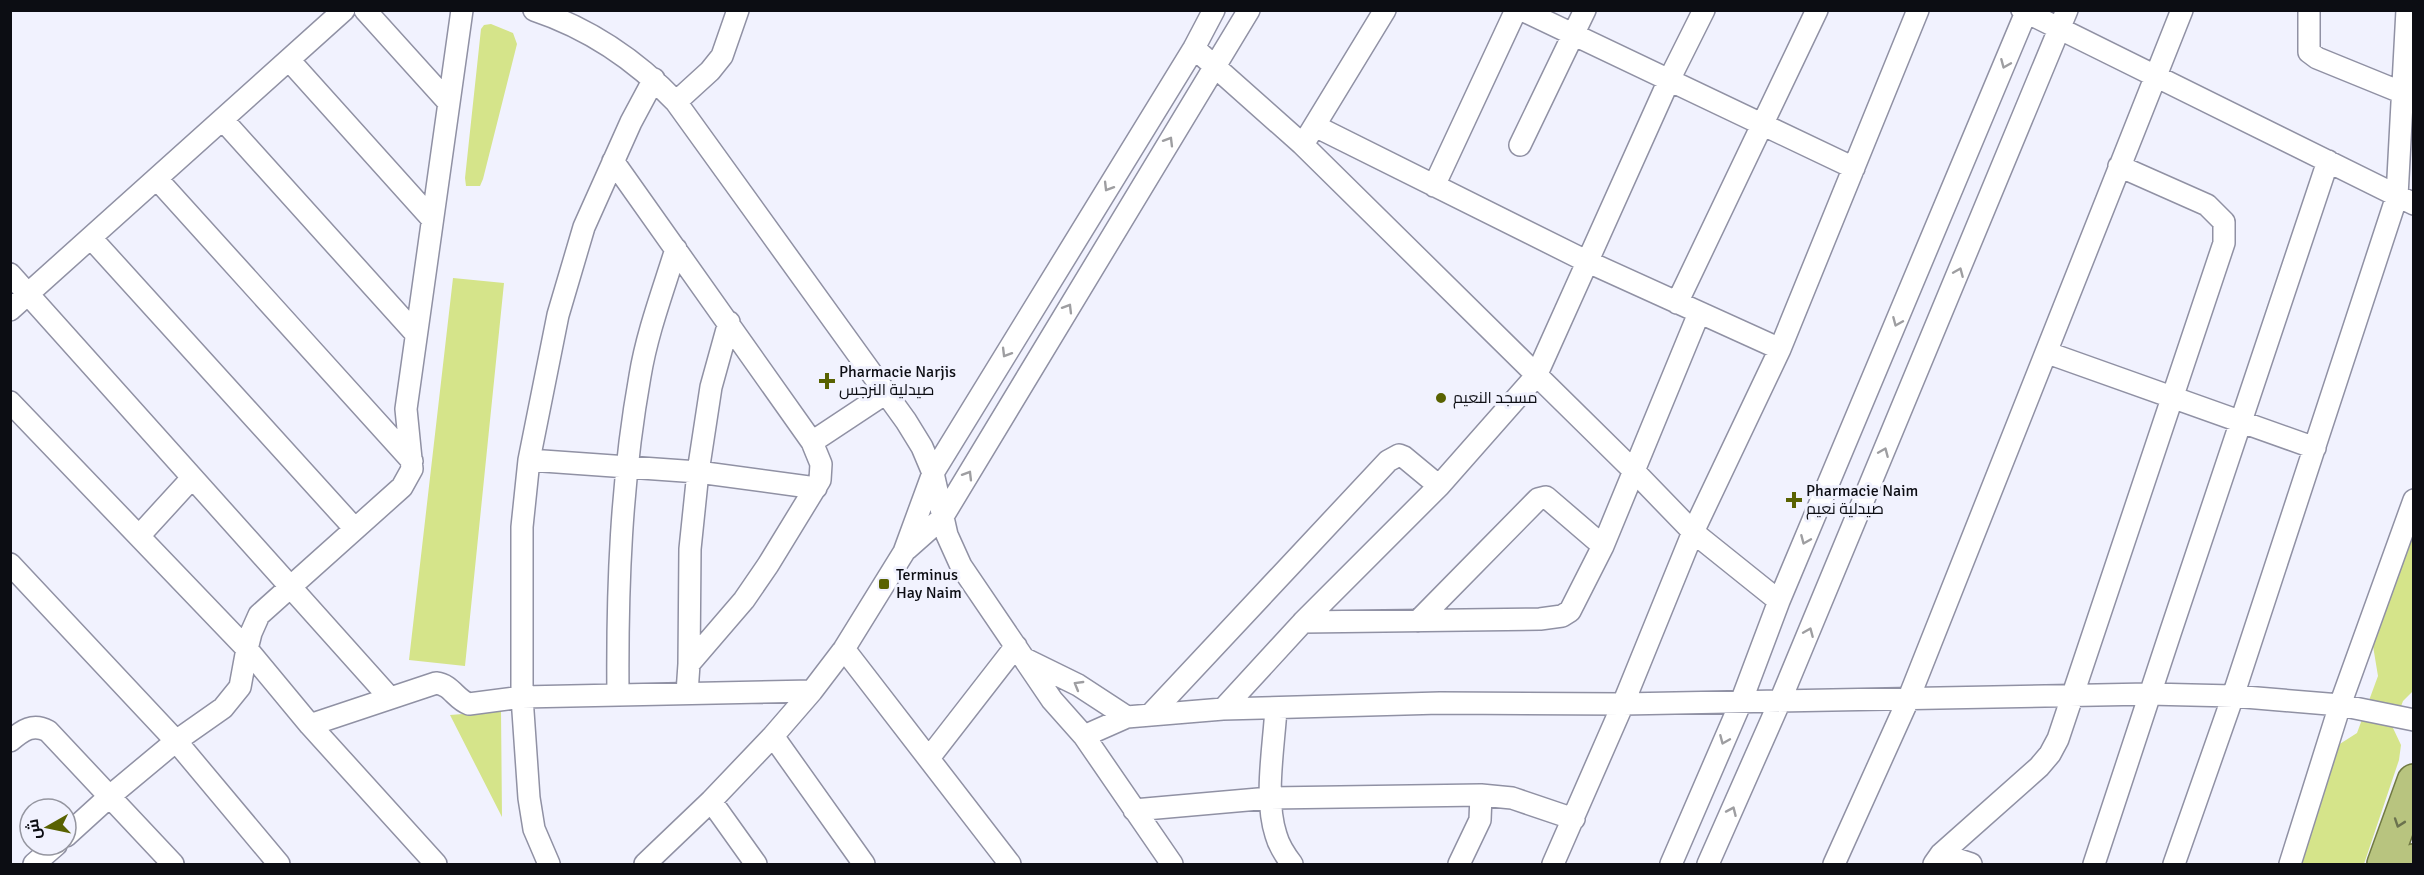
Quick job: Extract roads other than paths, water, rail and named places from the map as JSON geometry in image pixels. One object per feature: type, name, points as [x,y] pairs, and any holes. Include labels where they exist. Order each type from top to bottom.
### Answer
[{"type":"highway","points":[[2384,864],[2414,781]]},
{"type":"street","points":[[10,310],[344,10]]},
{"type":"street","points":[[365,10],[449,103]]},
{"type":"street","points":[[78,825],[176,741],[223,708],[240,687],[251,633],[259,615],[402,486],[412,469],[406,409],[462,10]]},
{"type":"street","points":[[534,10],[567,21],[602,42],[654,79],[676,102],[886,393],[922,447],[933,473],[942,518],[960,566],[1052,700],[1084,736],[1172,864]]},
{"type":"street","points":[[676,102],[710,71],[722,56],[738,10]]},
{"type":"street","points":[[904,552],[942,518],[1249,10]]},
{"type":"street","points":[[1302,144],[1385,10]]},
{"type":"street","points":[[1434,186],[1516,10]]},
{"type":"street","points":[[1522,10],[1854,168]]},
{"type":"street","points":[[1520,145],[1584,10]]},
{"type":"street","points":[[1223,709],[1303,622],[1439,486],[1536,376],[1586,261],[1704,10]]},
{"type":"street","points":[[1677,303],[1817,10]]},
{"type":"street","points":[[1553,864],[1623,704],[1693,532],[1780,350],[1918,10]]},
{"type":"street","points":[[1834,864],[1908,699],[2048,353],[2119,166],[2182,10]]},
{"type":"street","points":[[2309,10],[2309,52],[2317,58],[2403,93]]},
{"type":"street","points":[[2174,864],[2233,696],[2314,448],[2405,200],[2403,93],[2407,10]]},
{"type":"street","points":[[1671,864],[1741,702],[1779,601],[2025,11],[2064,20],[2156,76],[2405,200]]},
{"type":"street","points":[[645,864],[711,801],[773,736],[844,649],[904,552],[933,473],[1194,48],[1209,13]]},
{"type":"street","points":[[1708,864],[1780,701],[2064,20]]},
{"type":"street","points":[[1194,48],[1302,144],[1693,532],[1779,601]]},
{"type":"street","points":[[289,60],[432,219]]},
{"type":"street","points":[[549,864],[534,829],[529,798],[522,697],[522,527],[529,460],[558,315],[584,227],[613,161],[654,79]]},
{"type":"street","points":[[223,120],[416,334]]},
{"type":"street","points":[[1315,126],[1586,261],[1780,350]]},
{"type":"street","points":[[613,161],[812,442],[821,464],[820,480],[816,488],[768,565],[744,600],[689,664]]},
{"type":"street","points":[[2094,864],[2328,161]]},
{"type":"street","points":[[1937,859],[2029,777],[2050,754],[2058,739],[2224,243],[2224,222],[2207,205],[2119,166]]},
{"type":"street","points":[[157,179],[412,461]]},
{"type":"street","points":[[91,238],[355,529]]},
{"type":"street","points":[[618,695],[619,559],[627,465],[640,375],[650,331],[676,249]]},
{"type":"street","points":[[10,274],[390,698]]},
{"type":"street","points":[[1303,622],[1540,619],[1562,616],[1570,610],[1603,546],[1699,313]]},
{"type":"street","points":[[687,693],[690,549],[698,472],[711,387],[729,322]]},
{"type":"street","points":[[2048,353],[2314,448]]},
{"type":"street","points":[[812,442],[886,393]]},
{"type":"street","points":[[10,402],[247,649],[310,725],[436,864]]},
{"type":"street","points":[[1152,713],[1388,460],[1399,455],[1404,457],[1439,486]]},
{"type":"street","points":[[529,460],[627,465],[816,488]]},
{"type":"street","points":[[139,536],[192,478]]},
{"type":"street","points":[[1418,621],[1538,499],[1546,497],[1603,546]]},
{"type":"street","points":[[2290,864],[2340,705],[2414,500]]},
{"type":"street","points":[[10,564],[176,741],[279,864]]},
{"type":"street","points":[[844,649],[1010,864]]},
{"type":"street","points":[[1021,652],[1127,717]]},
{"type":"street","points":[[929,758],[1021,652]]},
{"type":"street","points":[[310,725],[436,683],[445,684],[461,701],[469,704],[522,697],[812,691]]},
{"type":"street","points":[[1084,736],[1127,717],[1152,713],[1223,709],[1440,703],[1623,704],[2149,694],[2233,696],[2340,705],[2414,720]]},
{"type":"street","points":[[1276,708],[1270,798],[1275,835],[1292,864]]},
{"type":"street","points":[[13,733],[39,726],[48,731],[173,864]]},
{"type":"street","points":[[773,736],[864,864]]},
{"type":"street","points":[[1134,810],[1270,798],[1481,795],[1512,798],[1574,819]]},
{"type":"street","points":[[1459,864],[1480,820],[1481,795]]},
{"type":"street","points":[[711,801],[756,864]]},
{"type":"street","points":[[1937,859],[1971,864]]},
{"type":"place","name":"Pharmacie Narjis صيدلية النرجس","points":[[827,381]]},
{"type":"place","name":"مسجد النعيم","points":[[1441,398]]},
{"type":"place","name":"Pharmacie Naim صيدلية نعيم","points":[[1794,500]]},
{"type":"place","name":"Terminus Hay Naim","points":[[884,584]]}]
